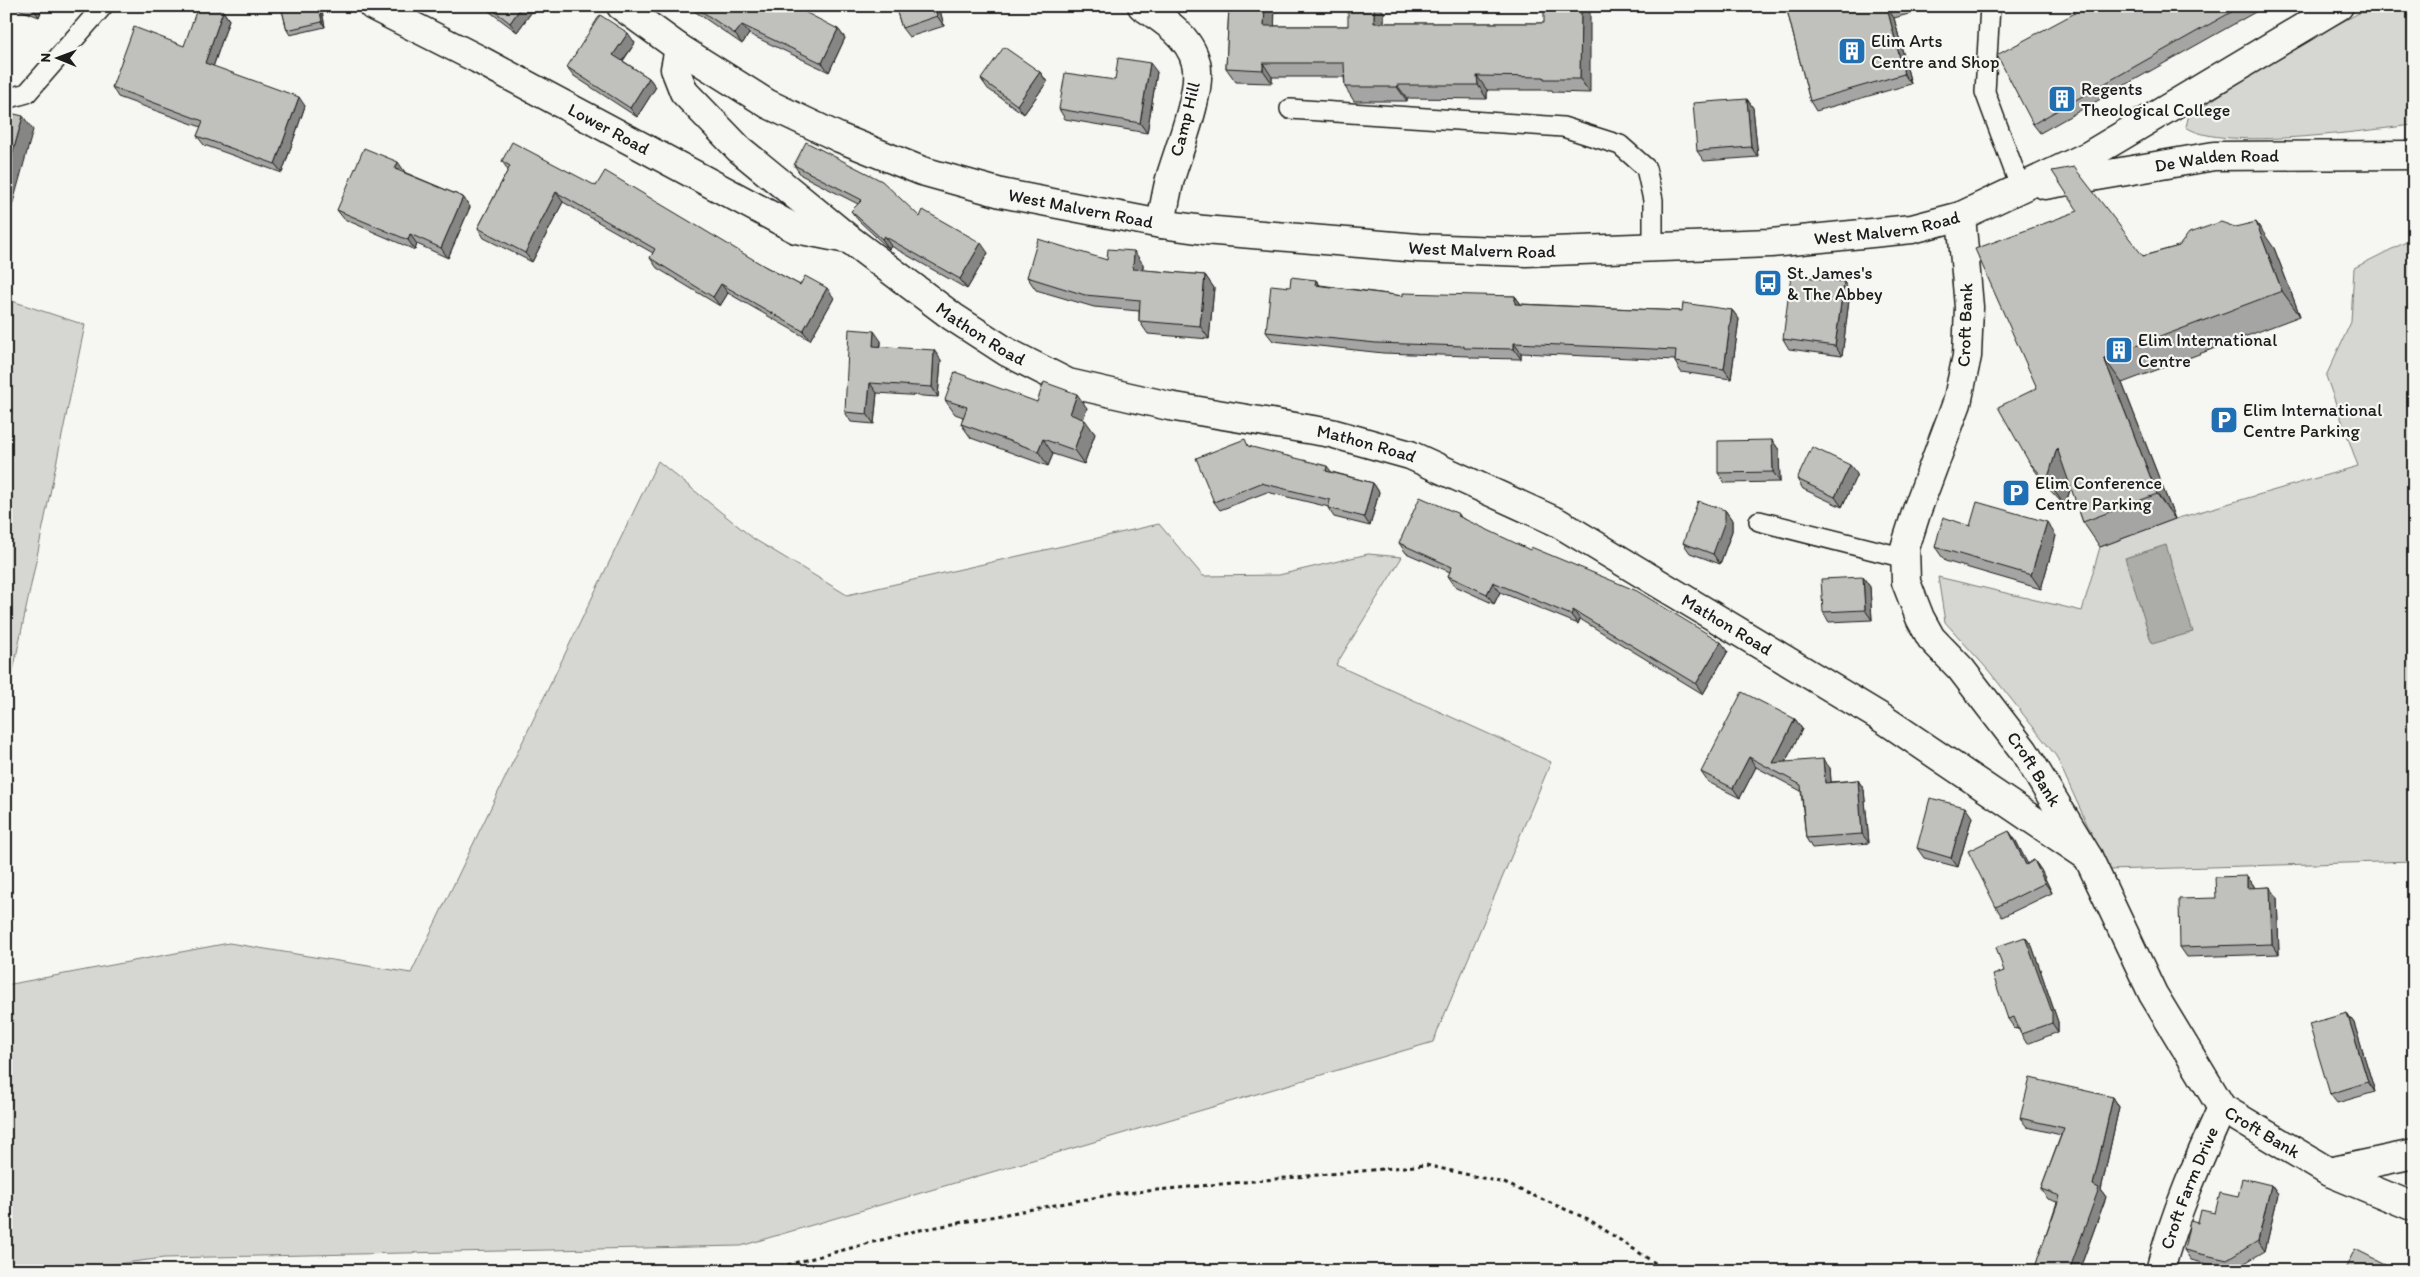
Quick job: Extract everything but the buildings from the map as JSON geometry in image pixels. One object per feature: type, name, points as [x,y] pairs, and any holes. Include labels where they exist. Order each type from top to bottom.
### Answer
[{"type":"street","name":"Lower Road","points":[[373,6],[478,59],[796,229],[849,240]]},
{"type":"street","name":"West Malvern Road","points":[[621,6],[678,48],[768,104],[840,138],[922,171],[1001,193],[1161,224],[1204,230],[1418,248],[1526,252],[1771,243],[1912,229],[1962,216],[2088,156],[2338,6]]},
{"type":"street","name":"Camp Hill","points":[[1142,6],[1164,19],[1185,41],[1196,63],[1196,87],[1170,180],[1161,224]]},
{"type":"street","name":"Mathon Road","points":[[678,48],[675,69],[684,92],[739,148],[849,240],[953,317],[1007,352],[1068,382],[1169,406],[1331,433],[1410,455],[1557,522],[1885,720],[2088,857]]},
{"type":"street","name":"De Walden Road","points":[[2021,189],[2214,156],[2414,155]]},
{"type":"street","name":"Croft Bank","points":[[1962,216],[1969,306],[1967,356],[1957,403],[1917,510],[1905,548],[1906,582],[1920,618],[1931,638],[1961,669],[2024,751],[2088,857],[2153,994],[2222,1108],[2329,1172],[2414,1207]]},
{"type":"street","name":"Croft Farm Drive","points":[[2160,1271],[2167,1243],[2181,1206],[2222,1108]]},
{"type":"street","points":[[2329,1172],[2414,1154]]},
{"type":"lane","points":[[6,99],[27,93],[104,6]]},
{"type":"lane","points":[[1990,6],[1985,92],[2021,189]]},
{"type":"lane","points":[[1290,109],[1563,127],[1620,145],[1646,168],[1653,200],[1653,248]]},
{"type":"lane","points":[[1759,521],[1905,558]]},
{"type":"path","points":[[764,1271],[915,1231],[1114,1194],[1260,1182],[1426,1165],[1504,1183],[1588,1219],[1667,1271]]},
{"type":"shaded area","points":[[2414,6],[2414,125],[2261,139],[2230,138],[2204,134],[2186,127],[2188,118],[2200,108],[2294,47],[2359,13]]},
{"type":"shaded area","points":[[2414,238],[2414,861],[2108,870],[2056,756],[1989,671],[1945,622],[1938,577],[2082,611],[2100,547],[2175,519],[2358,466],[2326,376],[2351,322],[2354,268]]},
{"type":"shaded area","points":[[6,299],[85,325],[10,686],[6,686]]},
{"type":"shaded area","points":[[658,461],[754,539],[847,595],[1159,524],[1203,576],[1279,575],[1368,554],[1402,557],[1336,665],[1551,762],[1433,1042],[741,1246],[164,1258],[61,1271],[6,1271],[6,985],[229,943],[411,973]]},
{"type":"shaded area","points":[[2166,545],[2193,632],[2152,644],[2125,558]]},
{"type":"place","name":"Elim Arts Centre and Shop","points":[[1852,51]]},
{"type":"place","name":"Regents Theological College","points":[[2062,99]]},
{"type":"place","name":"St. James's & The Abbey","points":[[1768,283]]},
{"type":"place","name":"Elim International Centre","points":[[2119,350]]},
{"type":"place","name":"Elim International Centre Parking","points":[[2224,420]]},
{"type":"place","name":"Elim Conference Centre Parking","points":[[2016,493]]}]
